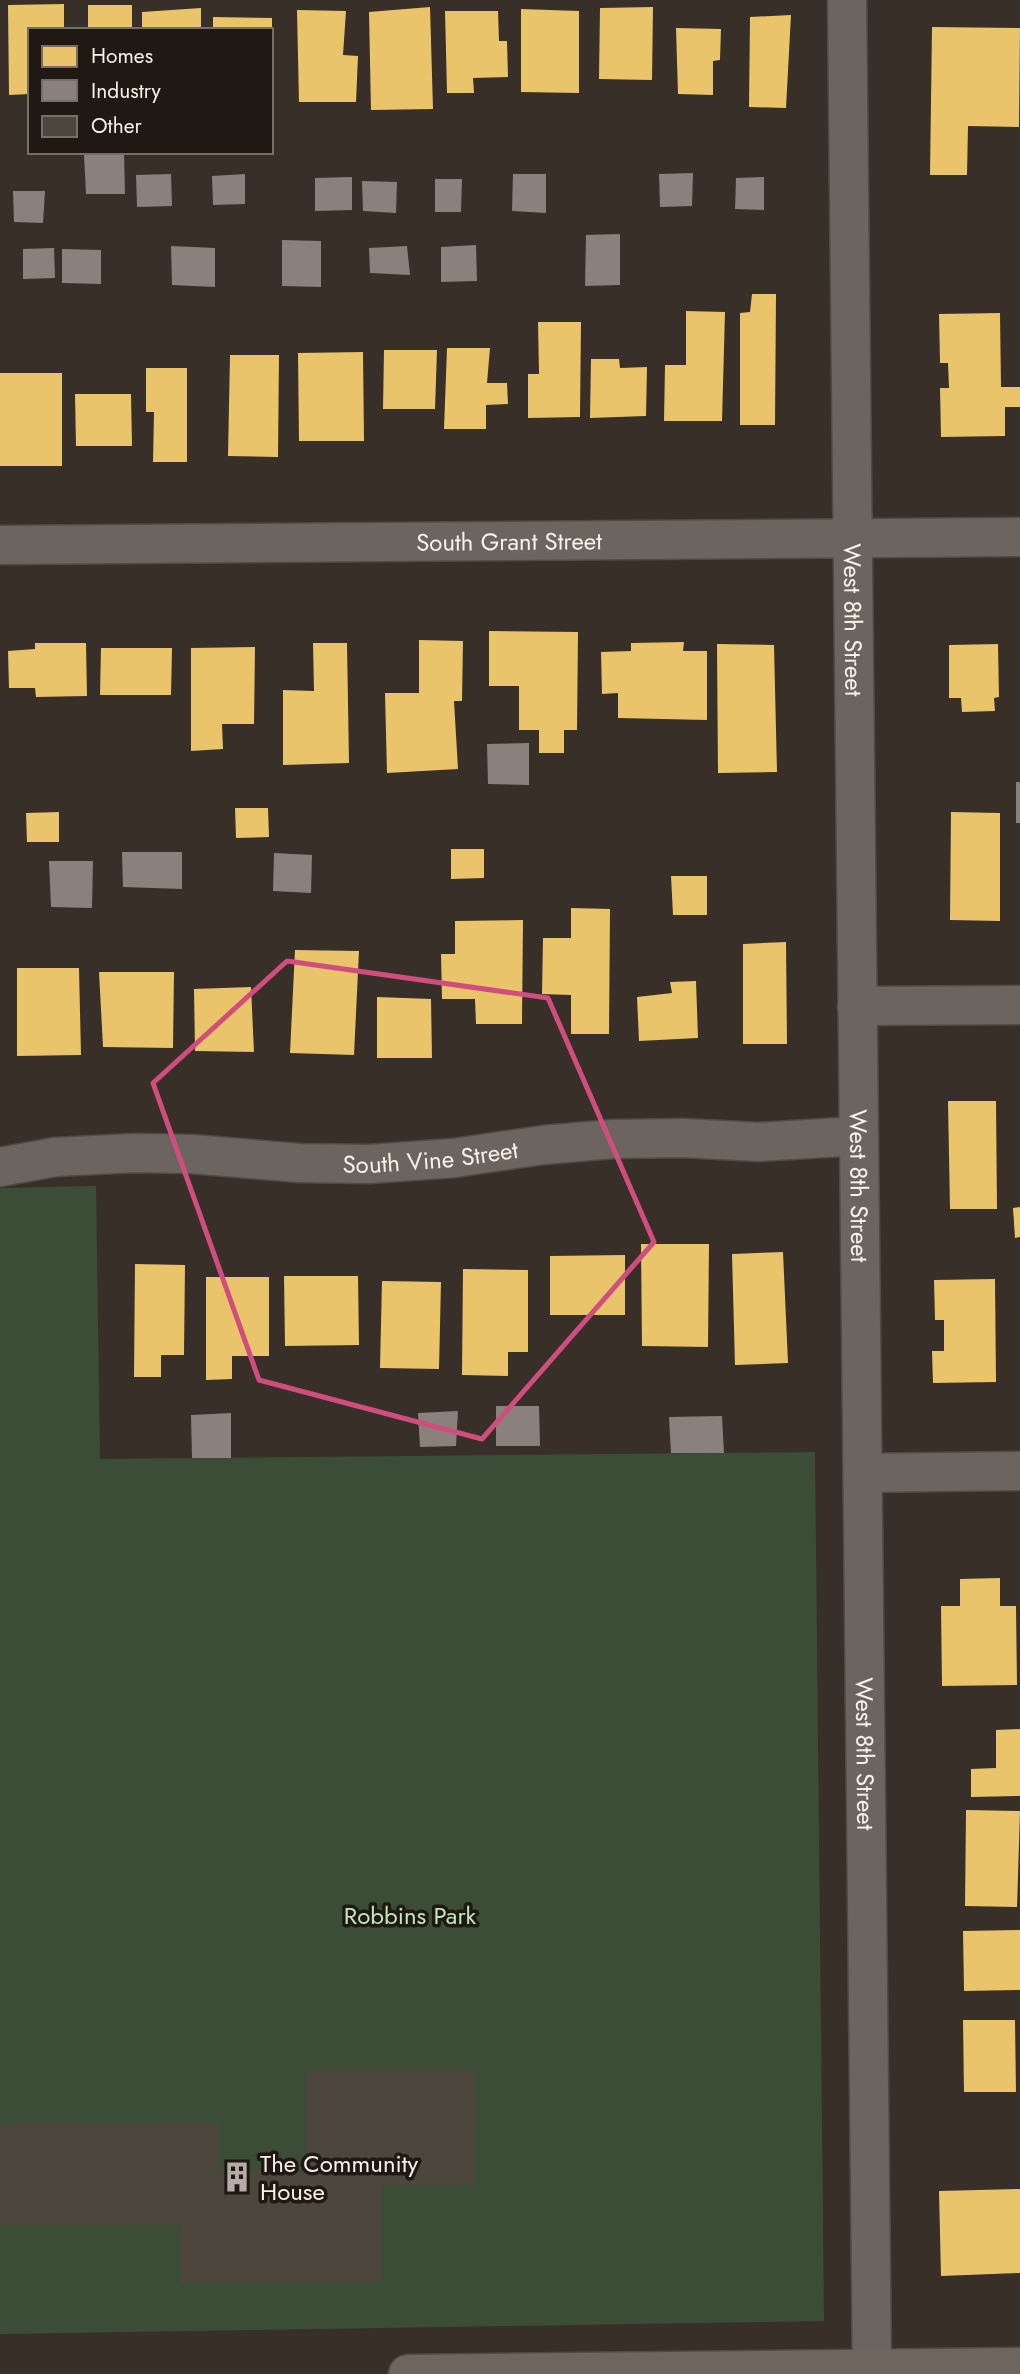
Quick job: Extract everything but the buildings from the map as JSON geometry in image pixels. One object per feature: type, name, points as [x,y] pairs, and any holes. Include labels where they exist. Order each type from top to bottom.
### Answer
[{"type":"street","name":"West 8th Street","points":[[847,0],[872,2371]]},
{"type":"street","name":"South Grant Street","points":[[0,545],[1020,537]]},
{"type":"street","points":[[858,1006],[1020,1005]]},
{"type":"street","name":"South Vine Street","points":[[0,1167],[55,1157],[135,1153],[191,1154],[299,1163],[369,1164],[454,1158],[543,1145],[613,1139],[683,1138],[758,1142],[859,1136]]},
{"type":"street","points":[[863,1473],[1020,1471]]},
{"type":"street","points":[[408,2374],[872,2371],[1020,2367]]},
{"type":"highlighted area","points":[[287,961],[548,998],[654,1242],[482,1439],[259,1380],[153,1083]]},
{"type":"green space","name":"Robbins Park","points":[[96,1186],[100,1459],[815,1452],[824,2321],[0,2334],[0,1188]]},
{"type":"place","name":"The Community House","points":[[237,2177]]}]
